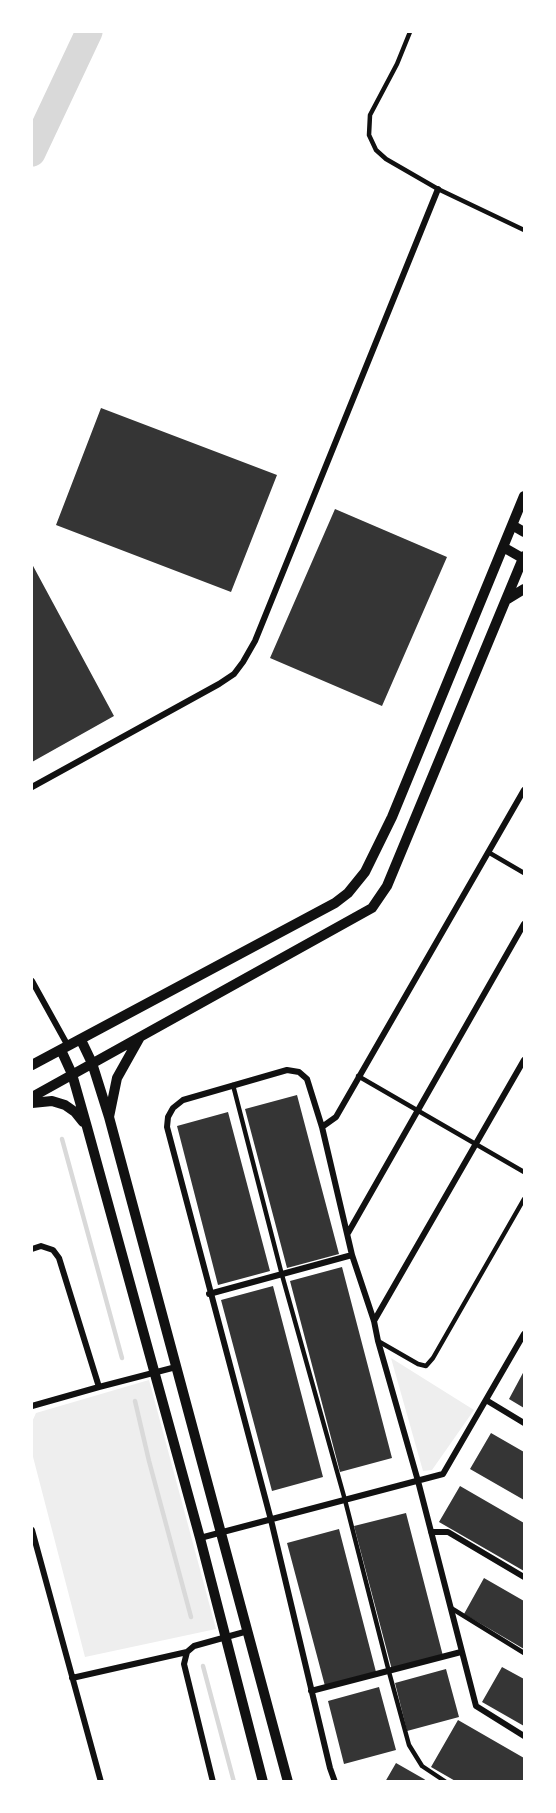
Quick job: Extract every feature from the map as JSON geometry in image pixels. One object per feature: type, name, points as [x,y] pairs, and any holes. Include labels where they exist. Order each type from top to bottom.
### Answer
[{"type":"street","points":[[32,787],[219,684],[234,674],[243,662],[259,630],[438,189]]},
{"type":"street","points":[[32,1065],[335,903],[348,893],[365,872],[392,817],[525,496]]},
{"type":"street","points":[[512,525],[525,532]]},
{"type":"street","points":[[32,1097],[372,908],[387,886],[524,558],[503,547]]},
{"type":"street","points":[[506,600],[525,589]]},
{"type":"street","points":[[322,1127],[336,1117],[525,790]]},
{"type":"street","points":[[348,1233],[525,924]]},
{"type":"street","points":[[32,981],[64,1048],[72,1074],[200,1538],[263,1782]]},
{"type":"street","points":[[109,1117],[117,1078],[142,1035]]},
{"type":"street","points":[[81,1040],[92,1063],[109,1117],[288,1782]]},
{"type":"street","points":[[374,1321],[525,1060]]},
{"type":"street","points":[[335,1782],[270,1520],[167,1127],[173,1108],[183,1100],[287,1070],[299,1072],[307,1079],[322,1127],[352,1255],[374,1321],[418,1481],[476,1706],[525,1736]]},
{"type":"street","points":[[32,1103],[52,1101],[65,1105],[75,1112],[87,1127]]},
{"type":"street","points":[[32,1249],[41,1246],[53,1250],[59,1258],[99,1387]]},
{"type":"street","points":[[209,1294],[352,1255]]},
{"type":"street","points":[[200,1538],[443,1474],[525,1334]]},
{"type":"street","points":[[32,1406],[177,1366]]},
{"type":"street","points":[[486,1400],[525,1423]]},
{"type":"street","points":[[32,1530],[34,1546],[101,1782]]},
{"type":"street","points":[[431,1532],[448,1532],[525,1577]]},
{"type":"street","points":[[72,1678],[187,1652],[194,1646],[249,1631]]},
{"type":"street","points":[[187,1652],[184,1664],[213,1782]]},
{"type":"street","points":[[311,1691],[461,1652]]},
{"type":"lane","points":[[410,32],[397,64],[370,115],[369,135],[375,150],[386,159],[438,189],[525,230]]},
{"type":"lane","points":[[488,852],[525,873]]},
{"type":"lane","points":[[358,1076],[525,1172]]},
{"type":"lane","points":[[233,1085],[409,1744],[422,1766],[446,1782]]},
{"type":"lane","points":[[378,1341],[418,1364],[426,1366],[433,1358],[525,1199]]},
{"type":"lane","points":[[451,1608],[525,1653]]},
{"type":"shaded area","points":[[391,1358],[474,1410],[432,1470],[423,1471]]},
{"type":"shaded area","points":[[149,1380],[216,1629],[85,1657],[32,1453],[32,1422],[36,1413]]},
{"type":"building","points":[[101,408],[277,475],[231,592],[56,525]]},
{"type":"building","points":[[335,509],[447,557],[382,706],[270,658]]},
{"type":"building","points":[[32,564],[114,716],[32,762]]},
{"type":"building","points":[[297,1095],[339,1254],[287,1268],[245,1109]]},
{"type":"building","points":[[228,1112],[270,1271],[218,1285],[177,1126]]},
{"type":"building","points":[[342,1267],[392,1458],[340,1472],[290,1281]]},
{"type":"building","points":[[273,1286],[323,1477],[272,1491],[221,1300]]},
{"type":"building","points":[[524,1371],[524,1408],[509,1399]]},
{"type":"building","points":[[491,1433],[524,1452],[524,1500],[470,1469]]},
{"type":"building","points":[[460,1486],[524,1523],[524,1571],[439,1522]]},
{"type":"building","points":[[406,1513],[443,1656],[392,1670],[354,1526]]},
{"type":"building","points":[[339,1529],[376,1672],[325,1686],[287,1543]]},
{"type":"building","points":[[484,1578],[524,1601],[524,1649],[464,1614]]},
{"type":"building","points":[[502,1667],[524,1679],[524,1726],[482,1702]]},
{"type":"building","points":[[446,1669],[459,1717],[407,1731],[395,1683]]},
{"type":"building","points":[[379,1687],[396,1750],[344,1764],[328,1701]]},
{"type":"building","points":[[458,1720],[524,1758],[524,1782],[457,1782],[431,1767]]},
{"type":"building","points":[[396,1763],[424,1779],[428,1782],[385,1782]]},
{"type":"waterway","points":[[32,153],[89,32]]},
{"type":"waterway","points":[[62,1139],[122,1358]]},
{"type":"waterway","points":[[135,1401],[191,1617]]},
{"type":"waterway","points":[[203,1666],[234,1782]]}]
